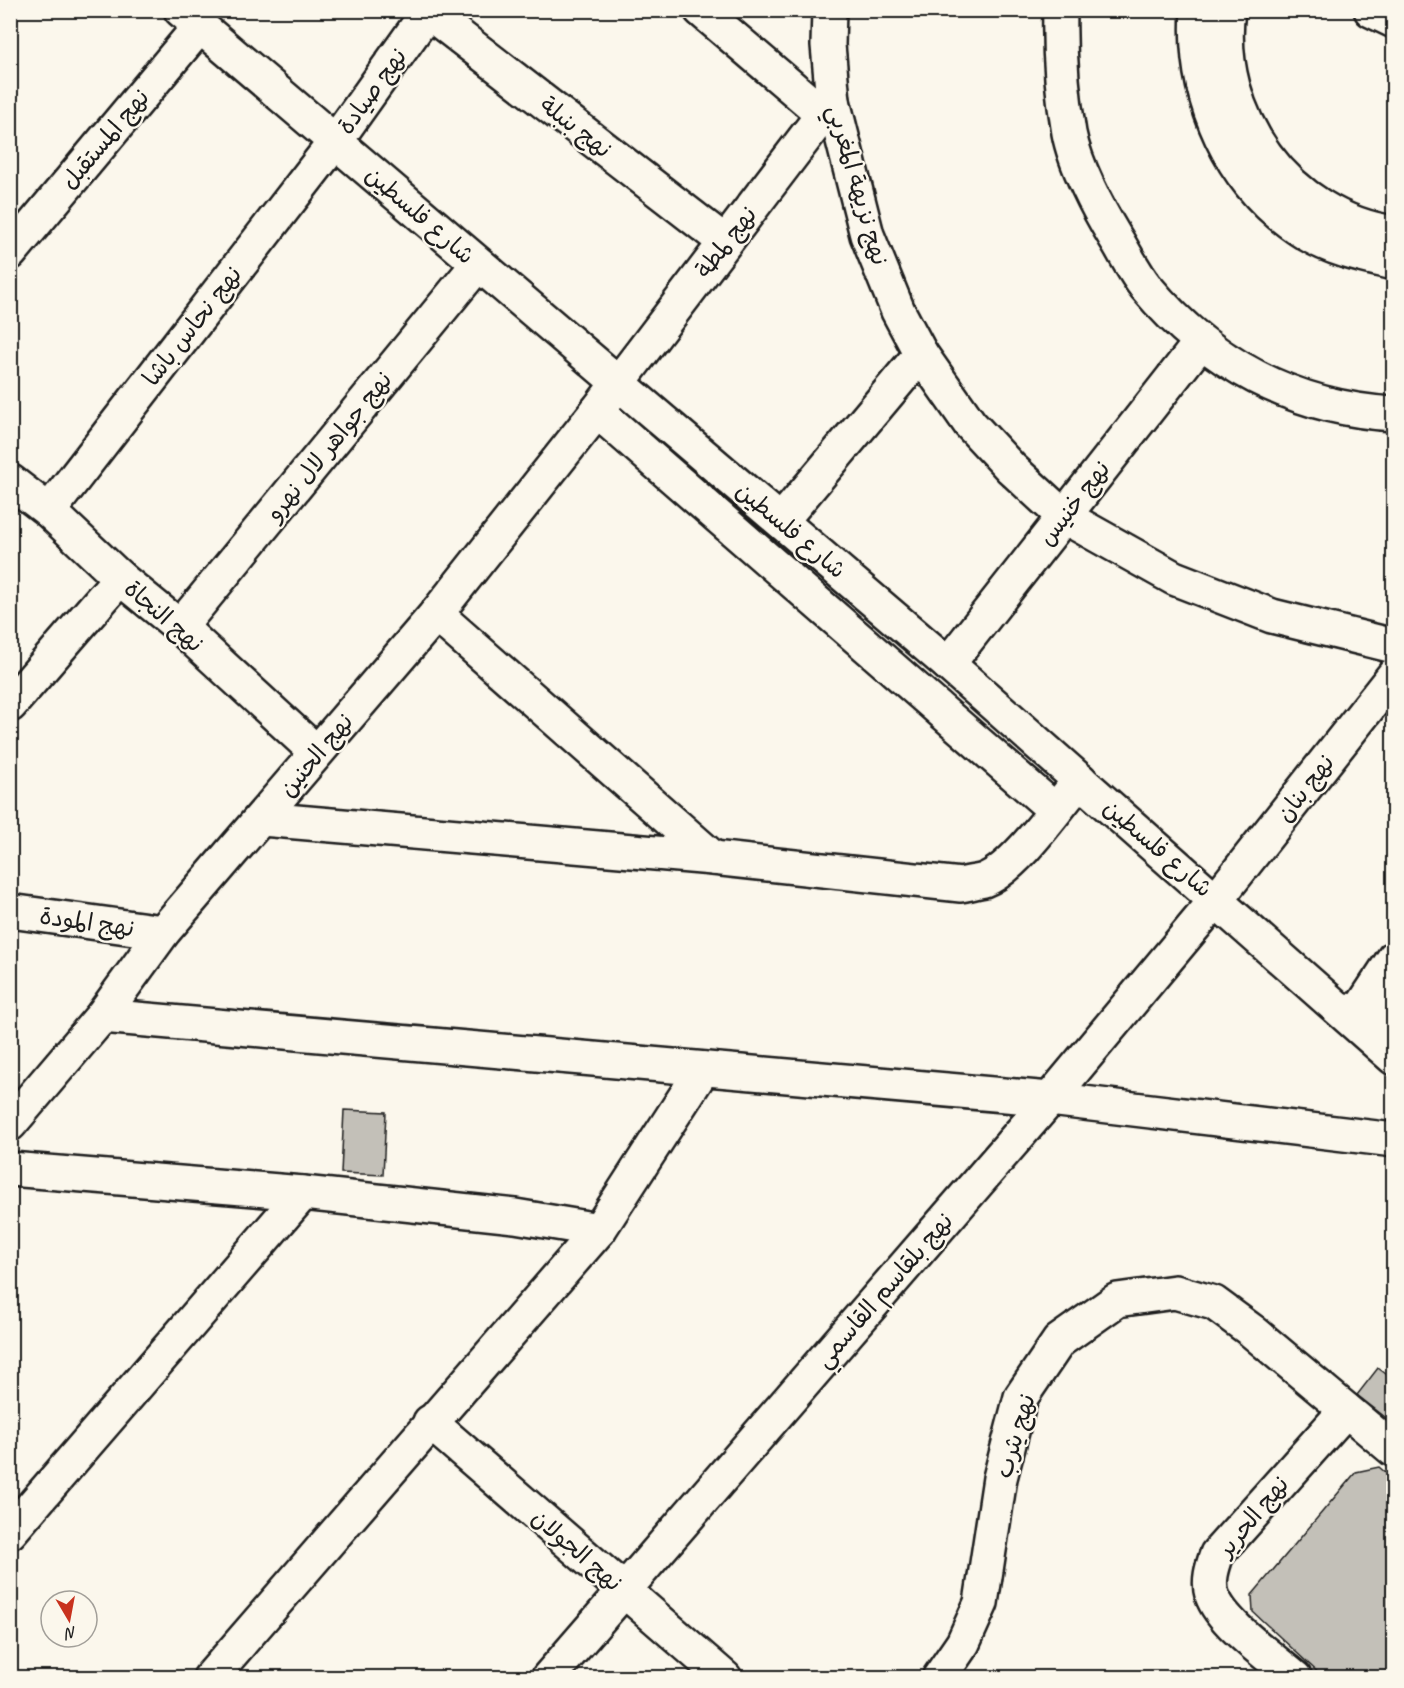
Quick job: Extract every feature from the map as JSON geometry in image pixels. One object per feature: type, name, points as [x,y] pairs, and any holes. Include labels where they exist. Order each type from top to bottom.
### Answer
[{"type":"street","points":[[701,10],[828,107]]},
{"type":"street","name":"نهج نزيهة المغربي","points":[[829,10],[828,107],[867,235],[898,311],[921,354],[970,424],[1011,468],[1063,516],[1174,578],[1272,616],[1394,646]]},
{"type":"street","points":[[1060,10],[1059,46],[1070,135],[1098,209],[1145,286],[1200,343],[1280,390],[1358,412],[1394,414]]},
{"type":"street","points":[[1198,10],[1199,59],[1205,100],[1230,155],[1263,199],[1308,234],[1353,254],[1394,263]]},
{"type":"street","points":[[1228,10],[1228,67],[1237,100],[1255,140],[1283,179],[1321,207],[1352,221],[1394,233]]},
{"type":"street","points":[[1371,10],[1394,21]]},
{"type":"street","name":"نهج صيادة","points":[[335,142],[428,11]]},
{"type":"street","name":"نهج بنبلة","points":[[428,11],[725,242]]},
{"type":"street","name":"شارع فلسطين","points":[[190,18],[948,664],[1216,900],[1351,1010],[1394,1058]]},
{"type":"street","name":"نهج المستقبل","points":[[10,253],[190,18]]},
{"type":"street","name":"نهج لمطة","points":[[618,383],[828,107]]},
{"type":"street","name":"نهج نحاس باشا","points":[[49,511],[335,142]]},
{"type":"street","name":"نهج جواهر لال نهرو","points":[[180,627],[478,264]]},
{"type":"street","name":"نهج خنيس","points":[[948,664],[1200,343]]},
{"type":"street","points":[[781,521],[921,354]]},
{"type":"street","name":"نهج الحنين","points":[[10,1124],[102,1016],[163,932],[436,614],[618,383]]},
{"type":"street","points":[[597,411],[1055,810]]},
{"type":"street","name":"نهج النجاة","points":[[10,481],[49,511],[120,578],[180,627],[316,752]]},
{"type":"street","points":[[10,705],[120,578]]},
{"type":"street","points":[[436,614],[713,858]]},
{"type":"street","name":"نهج بنان","points":[[1216,900],[1394,675]]},
{"type":"street","points":[[262,819],[713,858],[961,885],[985,880],[1002,869],[1080,780]]},
{"type":"street","name":"نهج بلقاسم القاسمي","points":[[548,1677],[1050,1099],[1216,900]]},
{"type":"street","name":"نهج المودة","points":[[10,911],[163,932]]},
{"type":"street","points":[[1351,1010],[1394,958]]},
{"type":"street","points":[[1351,1010],[1394,1013]]},
{"type":"street","points":[[102,1016],[1050,1099],[1394,1140]]},
{"type":"street","points":[[210,1677],[599,1230],[703,1069]]},
{"type":"street","points":[[10,1169],[303,1193],[515,1216],[599,1230]]},
{"type":"street","points":[[10,1532],[303,1193]]},
{"type":"street","name":"نهج يثرب","points":[[939,1677],[963,1643],[981,1603],[1000,1478],[1021,1397],[1059,1341],[1117,1299],[1175,1292],[1214,1303],[1252,1331],[1394,1449]]},
{"type":"street","name":"نهج الحرير","points":[[1294,1677],[1220,1612],[1212,1594],[1210,1574],[1216,1554],[1346,1410]]},
{"type":"street","name":"نهج الجولان","points":[[430,1422],[725,1677]]},
{"type":"building","points":[[344,1110],[386,1112],[383,1175],[341,1173]]},
{"type":"building","points":[[1378,1368],[1394,1380],[1394,1424],[1357,1395]]},
{"type":"building","points":[[1379,1467],[1394,1480],[1394,1678],[1324,1678],[1253,1612],[1252,1595],[1356,1472]]}]
